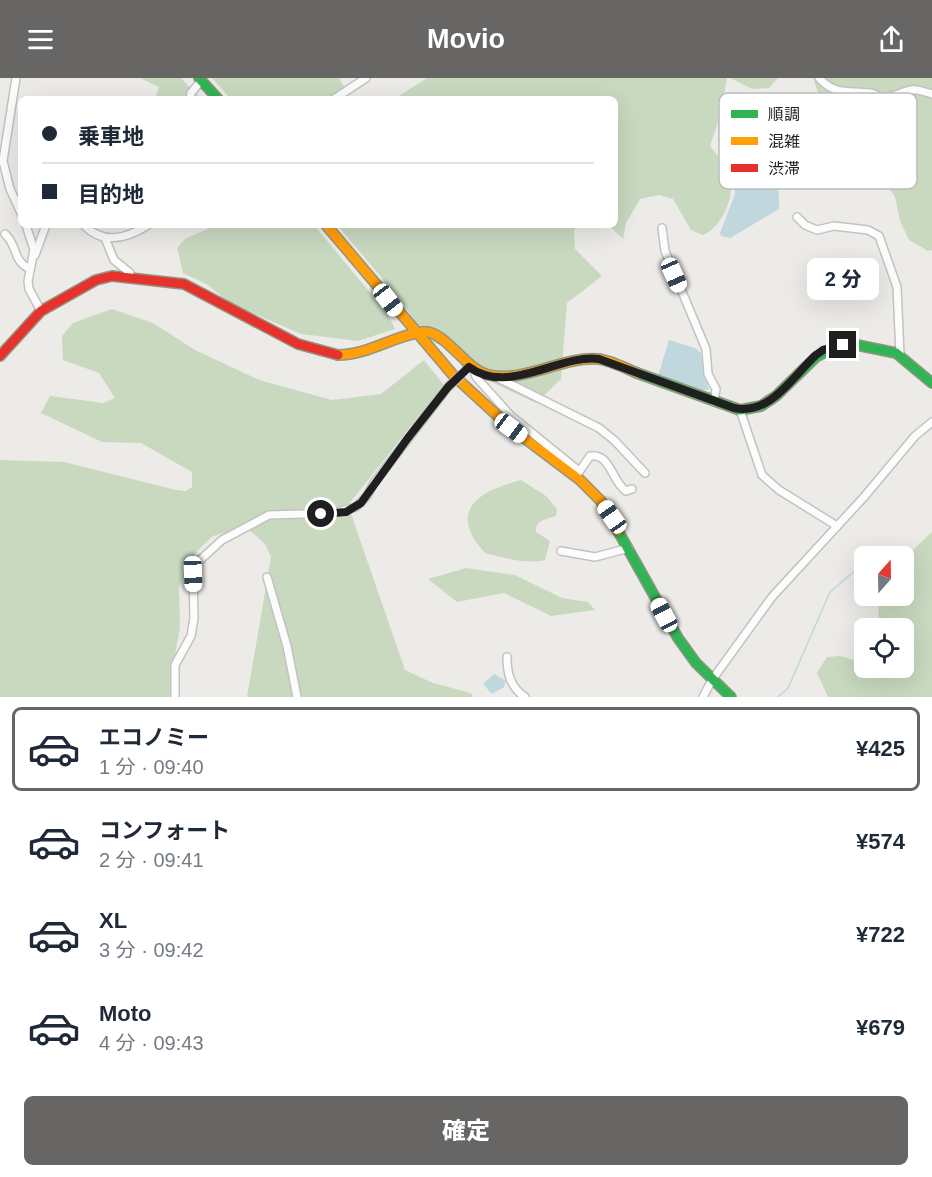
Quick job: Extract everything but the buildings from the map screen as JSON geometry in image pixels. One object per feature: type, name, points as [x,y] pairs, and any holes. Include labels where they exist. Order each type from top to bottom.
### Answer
[{"type":"street","points":[[16,78],[2,146],[4,170],[18,205]]},
{"type":"street","points":[[339,96],[366,78]]},
{"type":"street","points":[[819,78],[832,90],[842,93],[870,93]]},
{"type":"street","points":[[190,96],[200,80],[215,96]]},
{"type":"street","points":[[899,93],[909,89],[932,94]]},
{"type":"street","points":[[797,217],[805,225],[817,230],[834,226],[862,229],[879,236],[897,287],[897,321],[902,345],[900,354]]},
{"type":"street","points":[[27,228],[34,250],[29,289],[40,311]]},
{"type":"street","points":[[33,257],[39,249],[45,228]]},
{"type":"street","points":[[87,228],[93,234],[116,239],[141,228]]},
{"type":"street","points":[[328,228],[414,332],[481,402],[578,474]]},
{"type":"street","points":[[662,228],[665,251],[706,349],[708,374],[716,389],[714,402]]},
{"type":"street","points":[[5,234],[11,239],[17,260],[30,269]]},
{"type":"street","points":[[105,238],[114,261],[130,273],[130,277]]},
{"type":"street","points":[[0,356],[40,311],[103,277],[130,277],[190,286],[244,318],[298,344],[324,353],[352,355],[414,332],[436,333],[472,369],[502,408],[578,474],[601,501],[678,638],[712,680],[731,697]]},
{"type":"street","points":[[494,376],[537,372],[577,360],[593,358],[614,363],[714,402],[740,410],[751,410],[768,402],[816,355],[830,348],[855,344],[900,354],[932,383]]},
{"type":"street","points":[[175,697],[175,665],[191,636],[194,618],[193,574],[198,562],[222,540],[269,515],[346,512],[361,503],[448,387],[472,369],[494,376],[599,428],[615,441],[645,473]]},
{"type":"street","points":[[740,410],[762,475],[779,490],[837,526]]},
{"type":"street","points":[[703,697],[712,680],[772,597],[915,435],[932,422]]},
{"type":"street","points":[[578,474],[590,456],[597,455],[607,462],[621,488],[626,491],[632,489]]},
{"type":"street","points":[[561,551],[595,557],[629,548]]},
{"type":"street","points":[[267,577],[287,646],[297,697]]},
{"type":"street","points":[[507,657],[507,672],[515,689],[525,697]]},
{"type":"green space","points":[[140,78],[181,78],[198,96],[156,96],[159,87]]},
{"type":"green space","points":[[212,78],[339,78],[344,87],[330,96],[228,96]]},
{"type":"green space","points":[[427,78],[727,78],[724,93],[719,93],[719,119],[710,146],[719,158],[719,189],[731,189],[729,200],[722,218],[703,235],[691,230],[673,199],[659,195],[640,199],[626,223],[623,239],[611,228],[618,228],[618,96],[399,96]]},
{"type":"green space","points":[[730,78],[778,78],[769,88],[752,89]]},
{"type":"green space","points":[[813,78],[932,78],[932,250],[928,251],[909,240],[900,221],[895,197],[890,189],[917,189],[917,93],[818,93]]},
{"type":"green space","points":[[209,228],[316,228],[387,313],[395,329],[358,341],[301,334],[228,302],[208,285],[183,273],[177,248],[185,239]]},
{"type":"green space","points":[[340,228],[576,228],[574,230],[575,249],[602,276],[567,303],[561,379],[536,403],[462,368],[456,351],[430,341],[393,291]]},
{"type":"green space","points":[[112,309],[153,323],[195,350],[259,380],[332,400],[381,394],[424,360],[444,385],[348,505],[405,670],[433,683],[471,693],[473,697],[247,697],[271,557],[265,544],[246,527],[213,536],[196,552],[179,587],[180,628],[172,670],[178,697],[0,697],[0,460],[64,462],[176,490],[186,491],[192,487],[192,472],[141,443],[102,442],[41,413],[50,396],[103,403],[115,398],[99,373],[63,360],[62,336],[73,323]]},
{"type":"green space","points":[[521,480],[546,496],[557,509],[556,516],[542,521],[536,528],[536,532],[550,541],[545,560],[522,561],[485,553],[471,533],[468,521],[469,511],[474,503],[481,496],[501,486]]},
{"type":"green space","points":[[932,532],[932,697],[828,697],[817,673],[827,657],[840,656],[854,660],[854,678],[914,678],[914,618],[878,618],[879,606],[914,606],[914,549]]},
{"type":"green space","points":[[466,568],[515,575],[562,598],[588,602],[595,610],[551,616],[504,593],[457,602],[428,579]]},
{"type":"water","points":[[735,189],[779,189],[779,209],[730,238],[721,236],[720,233],[735,194]]},
{"type":"water","points":[[669,340],[695,348],[701,353],[703,371],[709,390],[693,390],[658,376]]},
{"type":"water","points":[[494,674],[506,681],[504,687],[492,694],[483,684]]},
{"type":"waterway","points":[[778,697],[788,688],[830,592],[854,572]]},
{"type":"traffic: fast","points":[[199,78],[215,96]]},
{"type":"traffic: fast","points":[[637,373],[740,410],[761,406],[776,396],[816,357],[833,348],[857,345],[896,353],[932,383]]},
{"type":"traffic: fast","points":[[618,531],[678,638],[696,663],[731,697]]},
{"type":"traffic: slow","points":[[329,228],[453,375],[511,428],[580,480],[601,501],[618,531]]},
{"type":"traffic: slow","points":[[338,355],[360,352],[411,334],[430,332],[447,343],[480,372],[489,375],[530,373],[585,359],[607,361],[637,373]]},
{"type":"traffic: jam","points":[[0,356],[41,311],[96,280],[112,276],[184,284],[298,344],[338,355]]},
{"type":"route","points":[[321,514],[346,512],[361,503],[448,387],[469,367],[484,374],[506,376],[537,372],[586,358],[599,359],[719,403],[740,410],[751,410],[774,397],[823,350],[843,345]]}]
